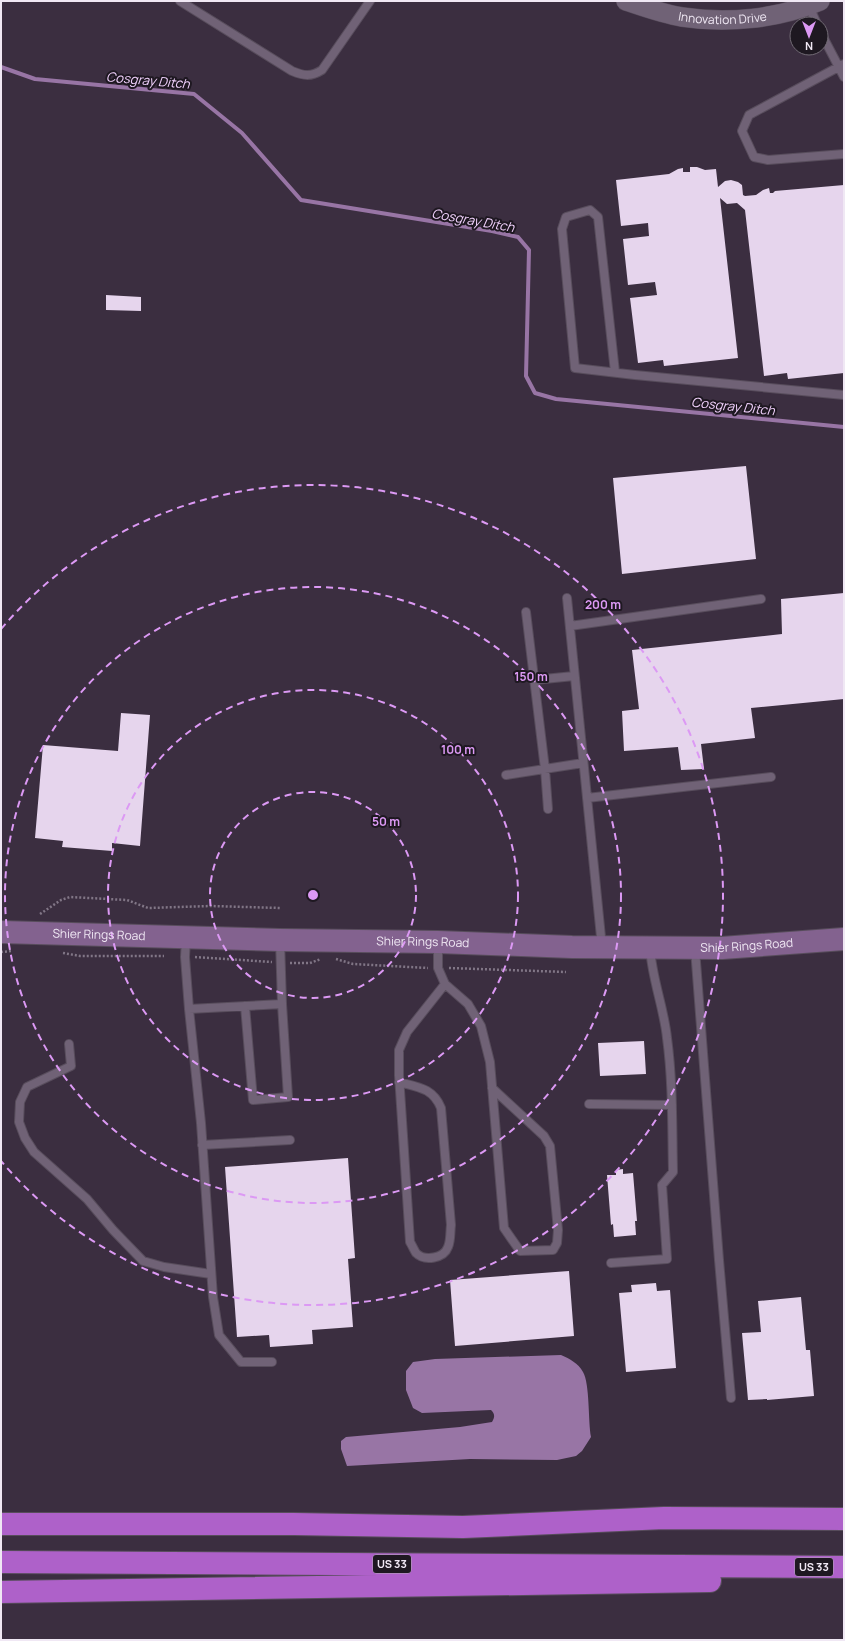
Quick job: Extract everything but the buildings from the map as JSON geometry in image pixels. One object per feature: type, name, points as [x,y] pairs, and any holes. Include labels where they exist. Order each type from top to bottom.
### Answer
[{"type":"highway","points":[[1,1509],[186,1512],[243,1524]]},
{"type":"highway","points":[[1,1524],[243,1524],[463,1527],[664,1518],[844,1519]]},
{"type":"highway","name":"US 33","points":[[1,1562],[844,1567]]},
{"type":"highway","points":[[1,1592],[739,1581],[783,1567]]},
{"type":"main road","name":"Shier Rings Road","points":[[1,932],[186,938],[438,942],[602,948],[722,948],[844,939]]},
{"type":"street","name":"Innovation Drive","points":[[626,1],[681,17],[723,20],[764,16],[814,3]]},
{"type":"lane","points":[[180,1],[292,71],[302,75],[314,75],[322,70],[370,1]]},
{"type":"lane","points":[[814,3],[816,16]]},
{"type":"lane","points":[[829,46],[841,65],[844,77]]},
{"type":"lane","points":[[841,65],[748,116],[742,131],[754,157],[768,160],[844,154]]},
{"type":"lane","points":[[615,372],[598,217],[590,210],[566,217],[562,229],[575,368],[844,395]]},
{"type":"lane","points":[[567,598],[602,948]]},
{"type":"lane","points":[[570,626],[761,599]]},
{"type":"lane","points":[[526,612],[545,769],[548,809]]},
{"type":"lane","points":[[534,680],[574,676]]},
{"type":"lane","points":[[506,775],[583,763]]},
{"type":"lane","points":[[587,798],[771,778]]},
{"type":"lane","points":[[186,938],[185,957],[202,1145],[211,1274],[219,1335],[241,1362],[272,1362]]},
{"type":"lane","points":[[245,1006],[253,1100],[288,1097],[282,1004],[280,940]]},
{"type":"lane","points":[[438,942],[438,968],[445,984],[468,1004],[481,1026],[490,1062],[492,1088],[504,1228],[520,1251],[553,1250],[557,1243],[558,1230],[550,1146],[544,1136],[492,1088]]},
{"type":"lane","points":[[611,1263],[667,1259],[662,1185],[673,1172],[672,1105],[667,1037],[651,968],[650,948]]},
{"type":"lane","points":[[695,948],[731,1398]]},
{"type":"lane","points":[[399,1082],[418,1086],[431,1092],[438,1100],[441,1108],[451,1225],[448,1248],[440,1255],[433,1258],[424,1258],[416,1253],[410,1242],[399,1082],[399,1050],[407,1032],[445,984]]},
{"type":"lane","points":[[189,1009],[282,1004]]},
{"type":"lane","points":[[69,1044],[71,1066],[27,1087],[24,1092],[20,1102],[19,1122],[25,1138],[34,1152],[87,1199],[143,1261],[164,1267],[211,1274]]},
{"type":"lane","points":[[590,1104],[672,1105]]},
{"type":"lane","points":[[202,1145],[290,1140]]},
{"type":"path","points":[[34,914],[42,914],[61,900],[70,897],[127,900],[148,908],[211,906],[280,908]]},
{"type":"shaded area","points":[[561,1355],[579,1366],[583,1372],[587,1385],[591,1437],[582,1451],[576,1456],[557,1460],[470,1459],[347,1466],[341,1449],[341,1441],[346,1437],[460,1427],[492,1422],[494,1419],[491,1410],[422,1413],[413,1408],[406,1390],[406,1371],[413,1362],[435,1359]]},
{"type":"waterway","name":"Cosgray Ditch","points":[[1,67],[35,79],[194,94],[242,133],[301,200],[492,231],[518,237],[529,250],[526,376],[535,393],[556,399],[844,427]]}]
